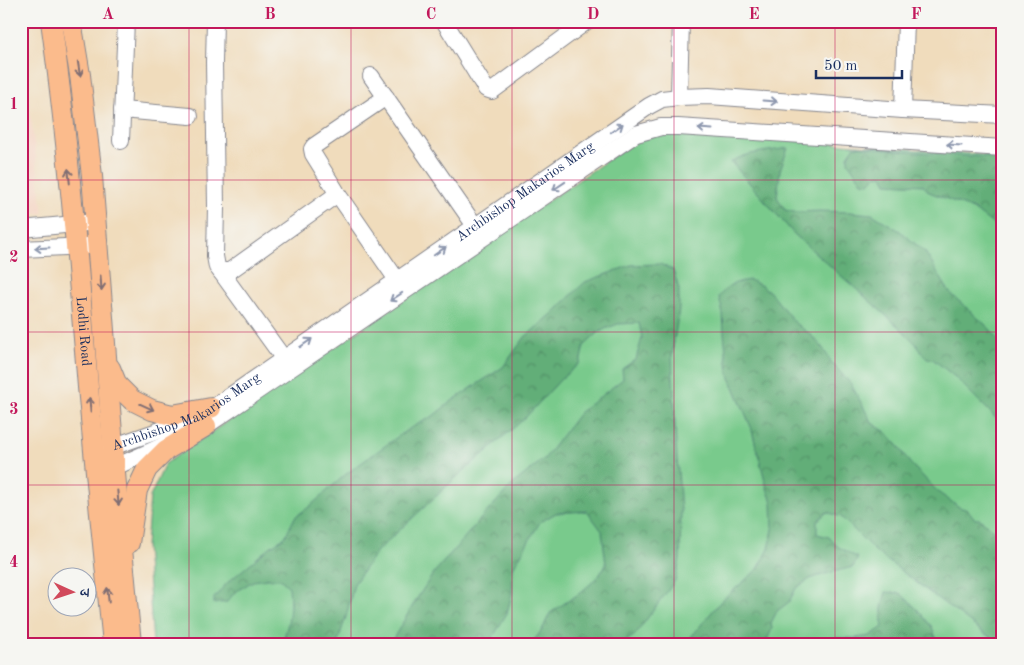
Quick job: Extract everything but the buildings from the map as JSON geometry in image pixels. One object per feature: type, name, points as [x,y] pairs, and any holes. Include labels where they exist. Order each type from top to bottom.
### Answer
[{"type":"main road","name":"Lodhi Road","points":[[50,21],[58,74],[74,224],[113,644]]},
{"type":"main road","name":"Lodhi Road","points":[[71,21],[80,75],[96,222],[113,446],[132,644]]},
{"type":"main road","points":[[106,359],[117,385],[132,400],[152,410],[172,415],[209,417]]},
{"type":"main road","points":[[124,569],[138,490],[147,469],[166,450],[209,417]]},
{"type":"street","points":[[121,141],[126,21]]},
{"type":"street","points":[[215,21],[215,256],[217,267],[284,359]]},
{"type":"street","points":[[444,21],[486,89],[492,91],[587,21]]},
{"type":"street","points":[[679,97],[681,21]]},
{"type":"street","points":[[902,110],[906,21]]},
{"type":"street","points":[[370,76],[479,232]]},
{"type":"street","name":"Archbishop Makarios Marg","points":[[96,476],[209,417],[479,232],[649,106],[662,99],[709,96],[902,110],[1003,115]]},
{"type":"street","points":[[386,97],[312,149],[313,154],[337,193],[397,280]]},
{"type":"street","points":[[122,110],[190,116]]},
{"type":"street","name":"Archbishop Makarios Marg","points":[[94,453],[201,416],[209,417],[284,359],[397,280],[479,232],[636,134],[661,127],[678,127],[1003,148]]},
{"type":"street","points":[[221,272],[232,270],[337,193]]},
{"type":"street","points":[[21,229],[96,222]]},
{"type":"street","points":[[21,249],[98,245]]},
{"type":"shaded area","points":[[21,40],[43,213],[21,215]]},
{"type":"green space","points":[[670,131],[1003,156],[1003,644],[153,644],[146,546],[150,497],[165,464],[634,142]]},
{"type":"green space","points":[[855,146],[1003,158],[1003,232],[973,209],[929,192],[923,185],[887,183],[883,175],[876,176],[869,183],[862,182],[848,162],[848,156]]},
{"type":"green space","points":[[788,148],[780,170],[777,197],[785,210],[794,212],[821,211],[872,214],[900,231],[925,252],[950,293],[989,328],[1003,345],[1003,426],[955,377],[934,360],[925,357],[916,344],[899,327],[794,234],[731,162],[752,154]]},
{"type":"green space","points":[[660,264],[673,270],[679,289],[679,309],[672,355],[681,510],[680,560],[675,581],[635,635],[622,644],[531,644],[542,630],[550,613],[580,593],[597,578],[606,565],[602,531],[587,511],[556,513],[540,522],[513,568],[512,593],[507,613],[489,644],[390,644],[433,574],[483,516],[514,483],[545,458],[579,413],[623,379],[622,369],[636,359],[642,338],[639,323],[618,324],[598,333],[584,346],[580,363],[561,379],[525,418],[459,475],[377,551],[354,584],[337,644],[281,644],[288,623],[290,602],[289,587],[280,579],[253,581],[235,592],[227,602],[214,604],[214,598],[227,583],[285,537],[295,517],[346,474],[407,430],[433,416],[503,367],[525,337],[585,282],[631,265]]},
{"type":"green space","points":[[750,280],[770,292],[796,324],[810,334],[822,347],[832,363],[851,384],[872,423],[886,432],[910,463],[939,493],[959,507],[968,510],[975,519],[980,519],[1003,538],[1003,644],[985,634],[876,552],[841,517],[827,512],[817,521],[817,534],[829,537],[837,546],[858,558],[853,567],[810,579],[796,588],[789,602],[777,611],[771,623],[772,629],[765,644],[685,644],[721,601],[758,569],[769,549],[773,529],[772,502],[751,427],[728,373],[723,314],[719,297],[732,285]]},
{"type":"green space","points":[[886,592],[900,593],[917,609],[932,627],[938,644],[817,644],[828,638],[870,636],[883,627],[882,609]]}]
